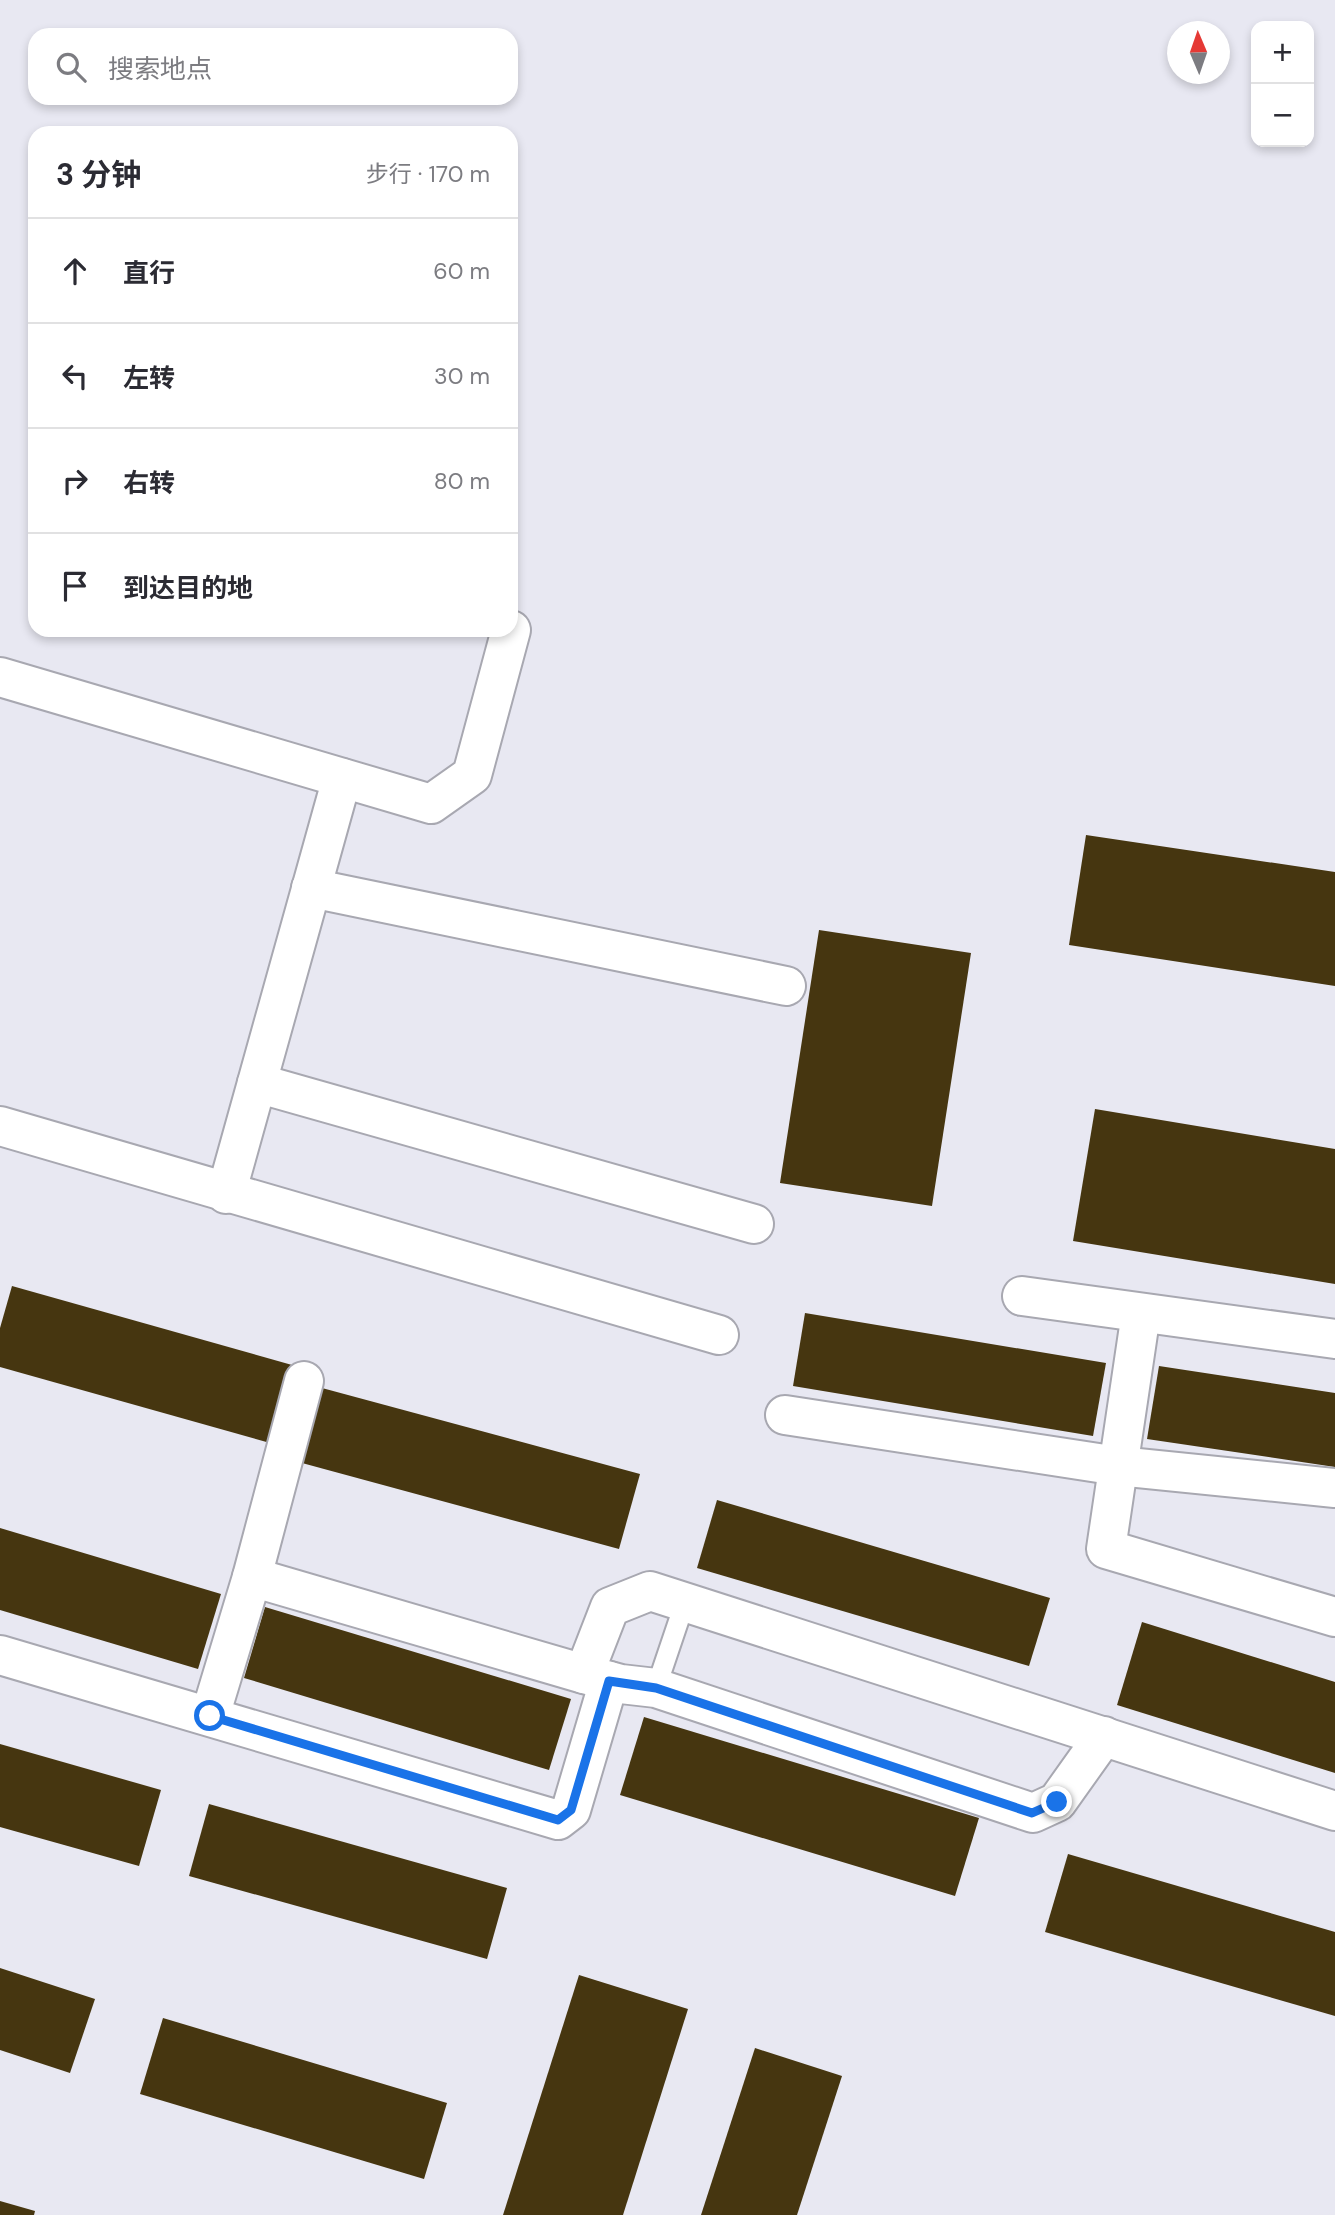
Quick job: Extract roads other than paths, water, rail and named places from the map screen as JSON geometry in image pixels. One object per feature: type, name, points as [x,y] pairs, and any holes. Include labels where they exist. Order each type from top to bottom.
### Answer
[{"type":"street","points":[[0,677],[431,804],[472,775],[509,637]]},
{"type":"street","points":[[226,1194],[342,778]]},
{"type":"street","points":[[311,888],[786,986]]},
{"type":"street","points":[[257,1083],[754,1224]]},
{"type":"street","points":[[0,1126],[226,1194],[719,1335]]},
{"type":"street","points":[[1022,1296],[1335,1339]]},
{"type":"street","points":[[1141,1313],[1106,1549],[1335,1617]]},
{"type":"street","points":[[210,1716],[252,1577],[304,1381]]},
{"type":"street","points":[[785,1415],[1118,1466],[1335,1488]]},
{"type":"street","points":[[252,1577],[597,1678],[656,1688],[1032,1813],[1057,1802],[1104,1737]]},
{"type":"street","points":[[0,1655],[558,1820],[571,1810],[610,1607],[650,1591],[1335,1811]]},
{"type":"lane","points":[[656,1688],[685,1602]]}]
